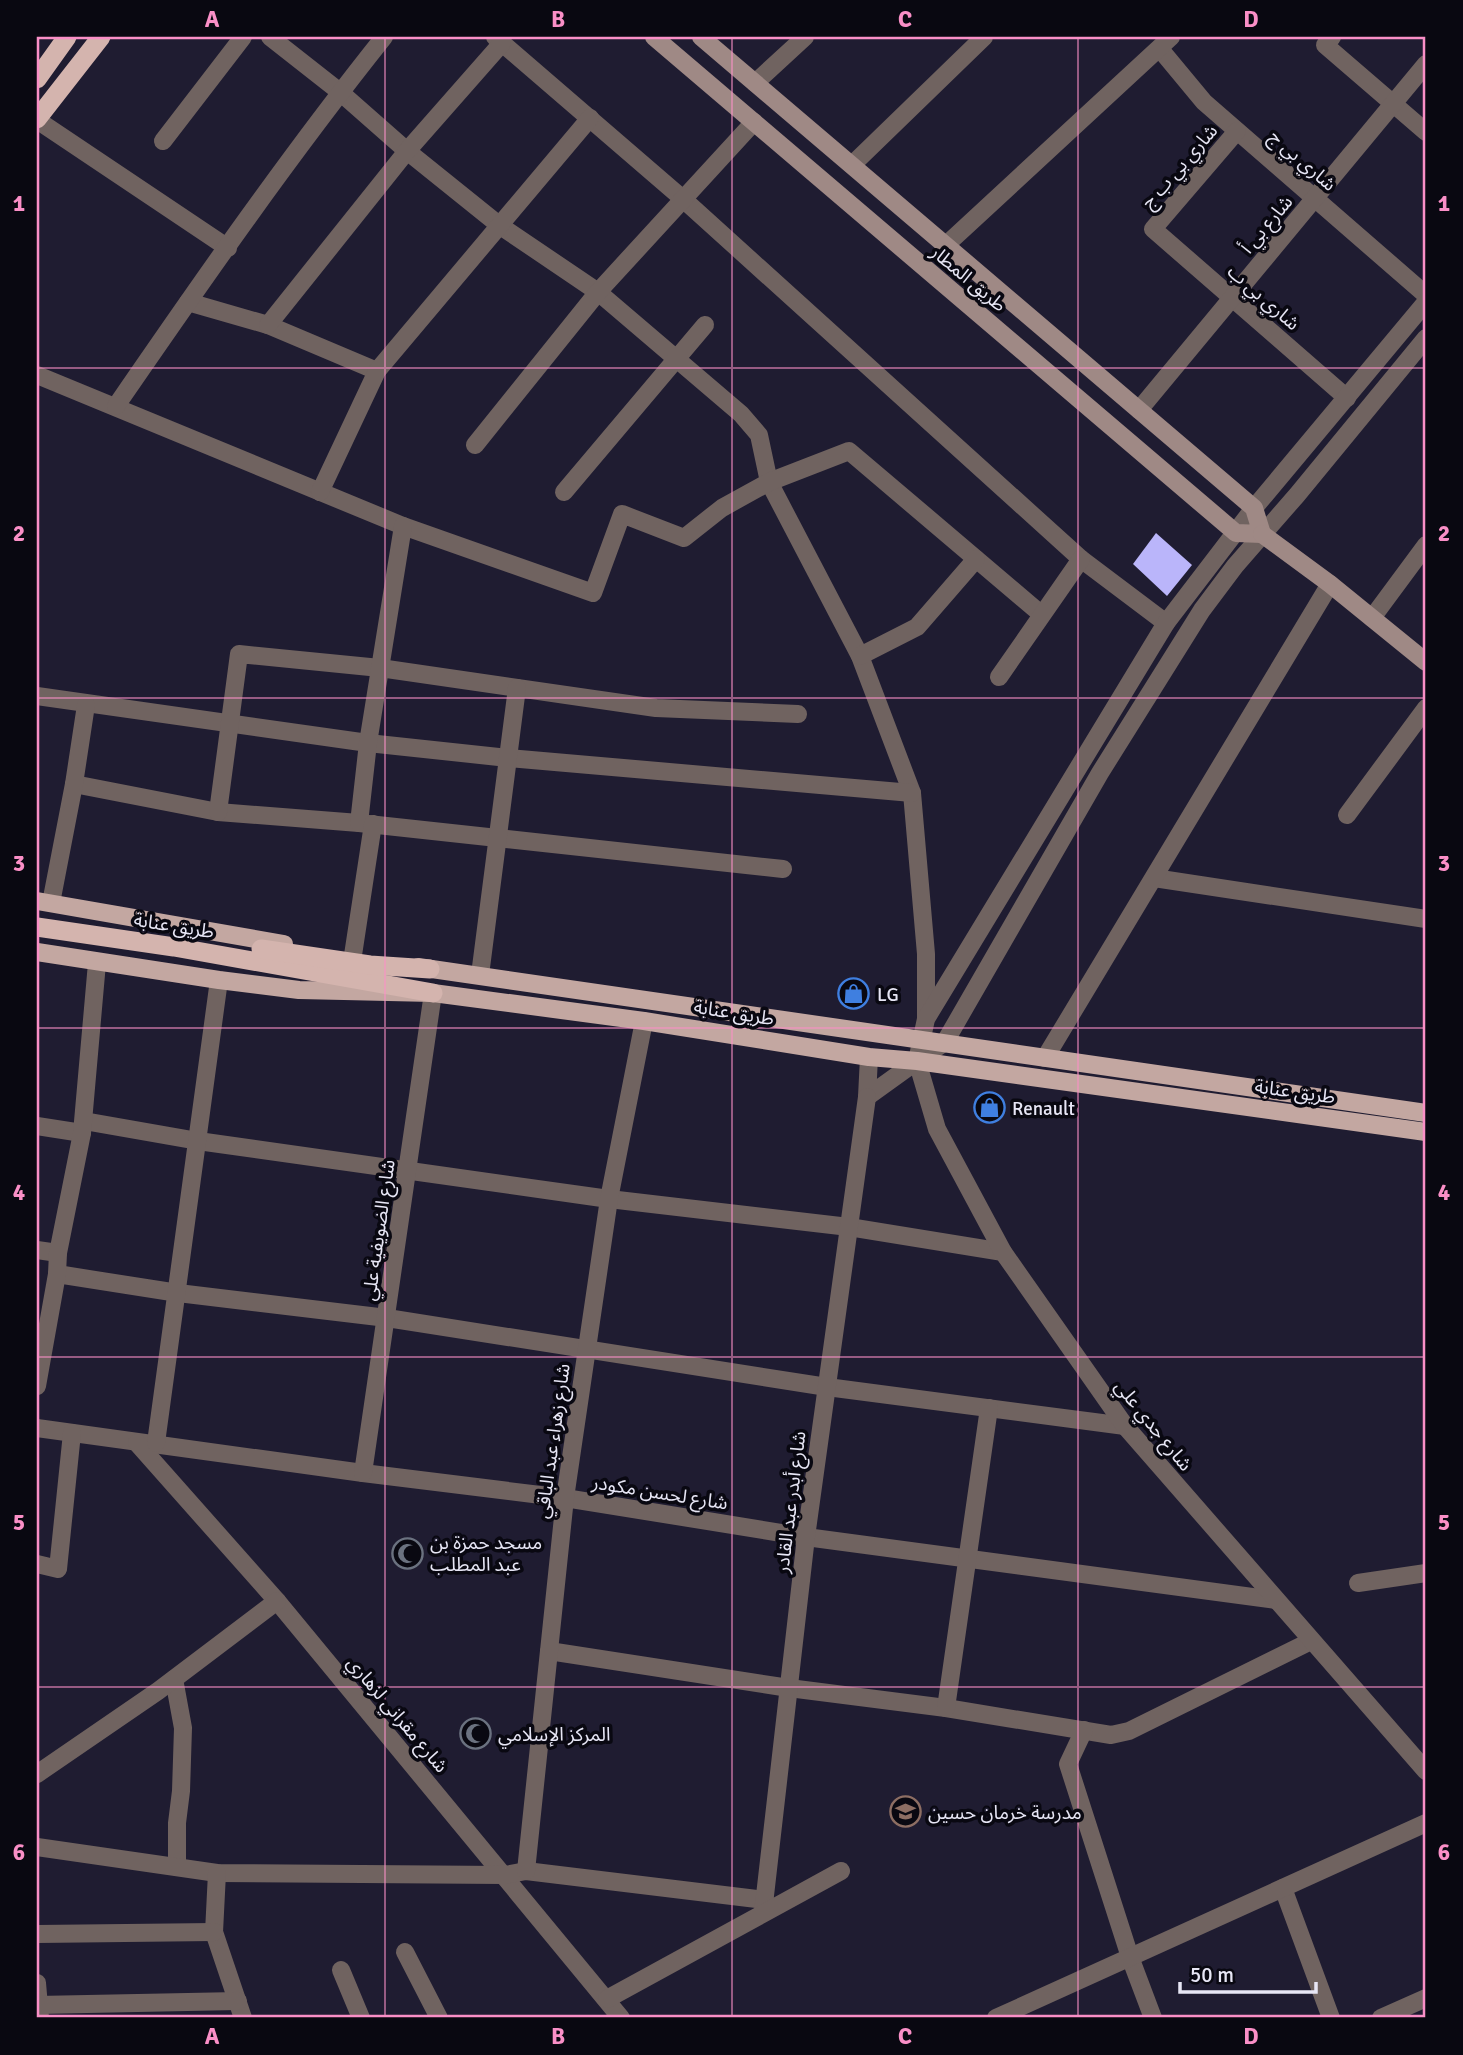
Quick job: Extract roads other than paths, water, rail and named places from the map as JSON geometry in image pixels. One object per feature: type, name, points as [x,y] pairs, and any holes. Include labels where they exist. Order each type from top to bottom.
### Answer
[{"type":"highway","points":[[37,79],[67,37]]},
{"type":"highway","points":[[37,120],[102,37]]},
{"type":"highway","name":"طريق عنابة","points":[[41,906],[370,965],[430,969]]},
{"type":"highway","name":"طريق عنابة","points":[[37,927],[174,947],[433,993]]},
{"type":"main road","name":"طريق المطار","points":[[654,37],[1236,533]]},
{"type":"main road","name":"طريق المطار","points":[[701,37],[1254,508]]},
{"type":"main road","points":[[1254,508],[1262,534]]},
{"type":"main road","points":[[1236,533],[1262,534],[1330,584],[1426,662]]},
{"type":"main road","points":[[41,906],[430,969]]},
{"type":"main road","points":[[37,952],[219,981],[299,990],[433,993]]},
{"type":"main road","name":"طريق عنابة","points":[[430,969],[1426,1113]]},
{"type":"main road","name":"طريق عنابة","points":[[433,993],[644,1021],[869,1057],[917,1061],[1426,1132]]},
{"type":"street","points":[[163,141],[243,37]]},
{"type":"street","points":[[270,37],[499,225],[598,292],[741,414],[759,435],[769,482],[860,656],[912,793],[926,954],[926,1019],[917,1061]]},
{"type":"street","points":[[116,406],[340,92],[384,37]]},
{"type":"street","points":[[755,83],[805,37]]},
{"type":"street","points":[[852,165],[985,37]]},
{"type":"street","points":[[268,325],[498,40],[684,199],[1081,559],[1166,623]]},
{"type":"street","points":[[1329,41],[1426,132]]},
{"type":"street","points":[[946,245],[1165,43]]},
{"type":"street","name":"شاري بي ج","points":[[1165,43],[1204,102],[1426,295]]},
{"type":"street","name":"شارع بي أ","points":[[1139,410],[1426,64]]},
{"type":"street","points":[[320,492],[377,371],[590,118]]},
{"type":"street","points":[[37,120],[228,248]]},
{"type":"street","points":[[475,445],[598,292],[754,122]]},
{"type":"street","name":"شاري بي ب ج","points":[[1153,229],[1237,131]]},
{"type":"street","name":"شاري بي ب","points":[[1153,229],[1347,398]]},
{"type":"street","points":[[188,302],[268,325],[377,371]]},
{"type":"street","points":[[926,1019],[1166,623],[1254,508],[1426,302]]},
{"type":"street","points":[[564,492],[705,325]]},
{"type":"street","points":[[867,1097],[945,1042],[1100,773],[1202,610],[1235,566],[1426,338]]},
{"type":"street","points":[[37,375],[403,526],[593,593],[622,514],[684,538],[722,508],[769,482],[849,452],[1041,614]]},
{"type":"street","points":[[352,956],[366,823],[368,743],[403,526]]},
{"type":"street","points":[[1372,618],[1426,545]]},
{"type":"street","points":[[860,656],[917,628],[976,559]]},
{"type":"street","points":[[999,677],[1081,559]]},
{"type":"street","points":[[1045,1058],[1330,584]]},
{"type":"street","points":[[218,812],[239,654],[380,668],[656,708],[798,714]]},
{"type":"street","points":[[480,975],[517,688]]},
{"type":"street","points":[[37,696],[368,743],[508,758],[912,793]]},
{"type":"street","points":[[41,906],[74,784],[86,705]]},
{"type":"street","points":[[1347,815],[1426,708]]},
{"type":"street","points":[[74,784],[218,812],[366,823],[783,869]]},
{"type":"street","points":[[1154,878],[1426,919]]},
{"type":"street","points":[[37,1386],[57,1274],[58,1253],[83,1127],[97,962]]},
{"type":"street","points":[[156,1443],[219,981]]},
{"type":"street","name":"شارع الضويفية علي","points":[[363,1473],[433,993]]},
{"type":"street","name":"شارع زهراء عبد الباقي","points":[[526,1871],[565,1498],[609,1199],[644,1021]]},
{"type":"street","name":"شارع أبدر عبد القادر","points":[[764,1907],[806,1537],[867,1097],[869,1057]]},
{"type":"street","name":"شارع جدي علي","points":[[917,1061],[937,1129],[1003,1252],[1125,1426],[1426,1771]]},
{"type":"street","points":[[37,1126],[83,1127],[198,1141],[609,1199],[849,1227],[1003,1252]]},
{"type":"street","points":[[37,1250],[58,1253]]},
{"type":"street","points":[[57,1274],[178,1293],[387,1318],[827,1387],[1125,1426]]},
{"type":"street","points":[[946,1708],[989,1408]]},
{"type":"street","name":"شارع لحسن مكودر","points":[[37,1428],[565,1498],[806,1537],[1276,1601]]},
{"type":"street","points":[[37,1564],[58,1569],[72,1433]]},
{"type":"street","name":"شارع مقراني لزهاري","points":[[137,1443],[277,1601],[621,2018]]},
{"type":"street","points":[[1358,1583],[1426,1573]]},
{"type":"street","points":[[37,1774],[174,1679],[277,1601]]},
{"type":"street","points":[[549,1651],[789,1688],[946,1708],[1111,1735],[1129,1731],[1311,1641]]},
{"type":"street","points":[[174,1679],[183,1728],[177,1867]]},
{"type":"street","points":[[1084,1730],[1068,1764],[1130,1957],[1153,2018]]},
{"type":"street","points":[[996,2018],[1426,1823]]},
{"type":"street","points":[[37,1847],[217,1873],[505,1875],[526,1871],[764,1907]]},
{"type":"street","points":[[607,1999],[764,1907],[841,1871]]},
{"type":"street","points":[[37,1983],[38,2009],[241,2009],[214,1932],[217,1873]]},
{"type":"street","points":[[1283,1888],[1331,2018]]},
{"type":"street","points":[[37,1934],[214,1932]]},
{"type":"street","points":[[405,1952],[439,2018]]},
{"type":"street","points":[[341,1970],[361,2018]]},
{"type":"street","points":[[1381,2018],[1426,1998]]},
{"type":"place","name":"LG","points":[[854,994]]},
{"type":"place","name":"Renault","points":[[989,1108]]},
{"type":"place","name":"مسجد حمزة بن عبد المطلب","points":[[407,1553]]},
{"type":"place","name":"المركز الإسلامي","points":[[475,1734]]},
{"type":"place","name":"مدرسة خرمان حسين","points":[[905,1812]]}]
